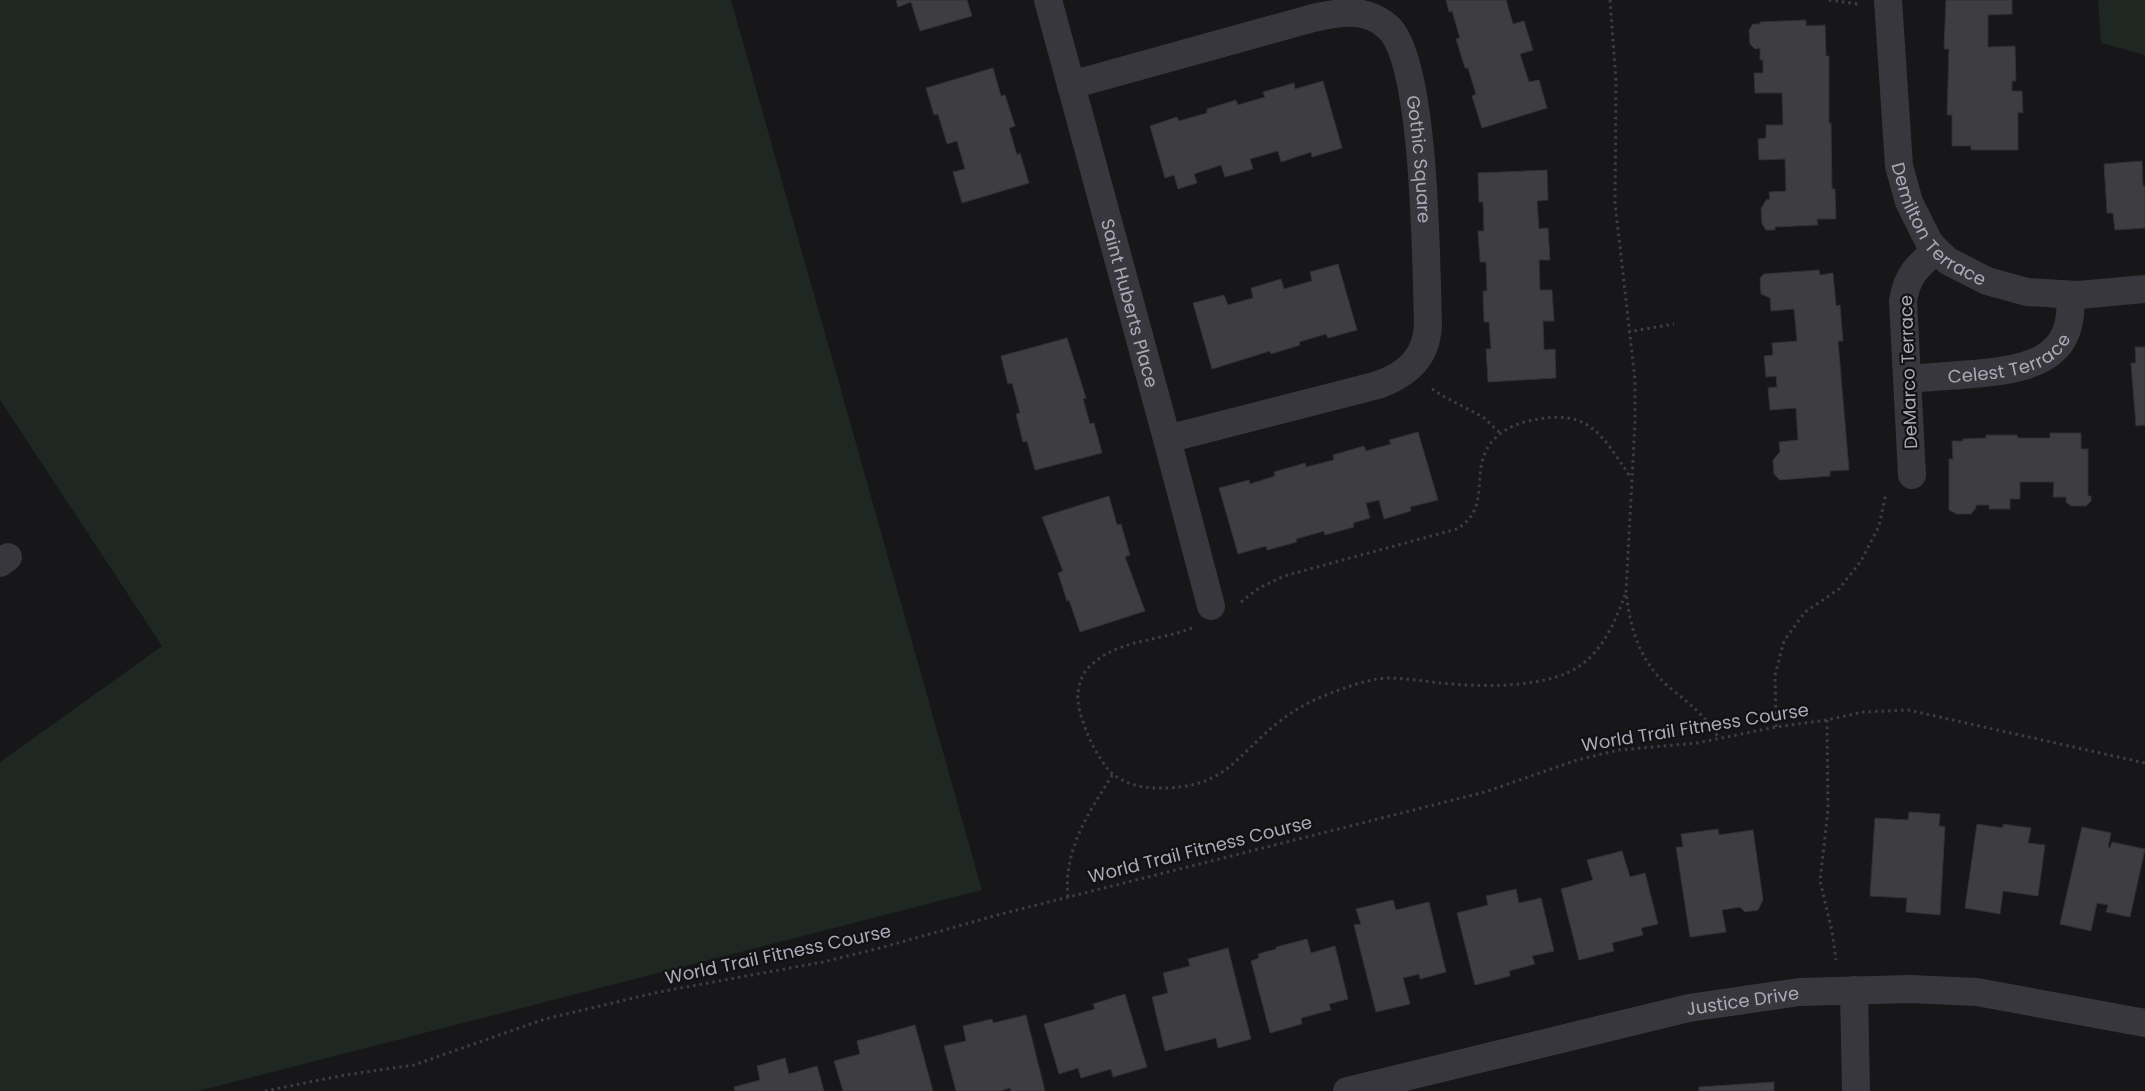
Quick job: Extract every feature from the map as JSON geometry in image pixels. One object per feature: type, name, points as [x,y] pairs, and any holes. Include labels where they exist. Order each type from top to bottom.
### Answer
[{"type":"street","name":"Saint Huberts Place","points":[[1048,0],[1167,439],[1223,606]]},
{"type":"street","name":"Demilton Terrace","points":[[1888,0],[1899,166],[1909,202],[1929,242],[1936,250],[1948,261],[2004,287],[2027,292],[2070,295],[2145,289]]},
{"type":"street","name":"Gothic Square","points":[[1071,85],[1313,18],[1350,12],[1363,13],[1388,28],[1399,41],[1410,74],[1422,186],[1428,324],[1428,338],[1418,357],[1400,375],[1378,385],[1167,439]]},
{"type":"street","name":"DeMarco Terrace","points":[[1912,475],[1903,301],[1905,287],[1910,274],[1936,250]]},
{"type":"street","name":"Celest Terrace","points":[[1908,379],[2009,371],[2040,361],[2053,350],[2067,329],[2070,321],[2070,295]]},
{"type":"street","name":"Justice Drive","points":[[1347,1091],[1689,1008],[1768,996],[1854,990],[1910,989],[1976,992],[2145,1023]]},
{"type":"street","points":[[1854,990],[1856,1091]]},
{"type":"path","points":[[1610,0],[1616,89],[1615,203],[1628,332],[1635,380],[1635,422],[1626,592],[1630,621],[1639,649],[1647,663],[1668,686],[1709,722],[1719,739]]},
{"type":"path","points":[[1829,0],[1848,4],[1862,3]]},
{"type":"path","points":[[1628,332],[1674,324]]},
{"type":"path","points":[[1429,386],[1443,396],[1484,417],[1500,433]]},
{"type":"path","points":[[1223,606],[1278,578],[1457,529],[1468,523],[1478,503],[1484,456],[1488,446],[1500,433],[1525,422],[1547,417],[1569,416],[1582,420],[1606,441],[1631,478]]},
{"type":"path","points":[[1776,727],[1775,675],[1784,641],[1805,612],[1839,589],[1861,561],[1879,526],[1886,493]]},
{"type":"path","points":[[1194,627],[1130,643],[1104,655],[1089,667],[1082,676],[1077,695],[1082,715],[1096,751],[1113,774],[1126,782],[1156,788],[1195,785],[1210,779],[1227,771],[1278,723],[1307,702],[1369,680],[1387,678],[1481,687],[1550,679],[1568,673],[1585,662],[1599,648],[1617,617],[1626,592]]},
{"type":"path","name":"World Trail Fitness Course","points":[[265,1091],[345,1075],[414,1065],[545,1019],[659,992],[842,958],[1068,897],[1485,792],[1577,760],[1619,750],[1697,743],[1863,712],[1908,710],[2145,763]]},
{"type":"path","points":[[1827,720],[1828,810],[1820,881],[1832,931],[1836,960]]},
{"type":"path","points":[[1068,897],[1068,873],[1076,838],[1089,812],[1113,774]]},
{"type":"shaded area","points":[[0,0],[731,0],[982,890],[198,1091],[0,1091],[0,762],[162,646],[0,400]]},
{"type":"shaded area","points":[[2098,0],[2145,0],[2145,55],[2101,43]]},
{"type":"building","points":[[896,0],[967,0],[972,16],[920,31],[911,2],[898,7]]},
{"type":"building","points":[[1446,0],[1506,0],[1513,24],[1524,21],[1533,50],[1520,54],[1529,82],[1539,80],[1547,108],[1482,128],[1472,96],[1476,94],[1468,68],[1465,68],[1456,39],[1460,38],[1452,11],[1449,12]]},
{"type":"building","points":[[1946,0],[2012,0],[2012,14],[1988,15],[1988,47],[2015,46],[2016,81],[2012,81],[2012,91],[2022,91],[2023,113],[2018,112],[2018,150],[1971,150],[1971,146],[1952,146],[1952,115],[1947,115],[1949,49],[1944,49]]},
{"type":"building","points":[[1806,20],[1806,26],[1825,25],[1826,56],[1829,56],[1829,123],[1831,123],[1832,189],[1835,189],[1836,219],[1817,219],[1818,225],[1775,227],[1775,230],[1766,230],[1762,224],[1761,209],[1766,200],[1770,199],[1769,192],[1786,191],[1785,159],[1759,160],[1758,139],[1766,138],[1766,125],[1783,125],[1782,93],[1755,93],[1754,73],[1763,73],[1763,60],[1760,60],[1760,48],[1755,49],[1750,44],[1749,30],[1753,24],[1760,24],[1760,22]]},
{"type":"building","points":[[993,68],[1001,96],[1005,95],[1015,126],[1009,128],[1017,155],[1020,153],[1029,183],[962,203],[953,172],[965,169],[957,141],[947,144],[938,114],[934,115],[926,88]]},
{"type":"building","points":[[1323,81],[1342,148],[1312,157],[1311,152],[1281,162],[1278,151],[1250,159],[1253,169],[1225,177],[1221,165],[1194,174],[1197,183],[1178,189],[1174,175],[1165,178],[1150,126],[1177,117],[1179,121],[1207,113],[1207,109],[1236,100],[1238,105],[1265,97],[1263,92],[1294,83],[1295,89]]},
{"type":"building","points":[[2142,161],[2143,186],[2145,186],[2145,228],[2115,230],[2113,213],[2107,213],[2104,164]]},
{"type":"building","points":[[1547,170],[1548,200],[1537,201],[1539,229],[1548,228],[1550,260],[1539,260],[1540,290],[1552,290],[1554,321],[1543,321],[1544,350],[1555,349],[1556,378],[1488,382],[1486,349],[1491,349],[1489,322],[1484,322],[1483,291],[1487,291],[1486,262],[1480,262],[1478,231],[1484,231],[1483,202],[1479,202],[1478,173]]},
{"type":"building","points":[[1338,264],[1357,330],[1328,338],[1326,334],[1299,342],[1300,345],[1271,354],[1270,351],[1212,369],[1193,303],[1224,295],[1228,305],[1253,298],[1251,288],[1281,279],[1284,289],[1312,281],[1310,272]]},
{"type":"building","points":[[1819,270],[1820,275],[1833,273],[1836,306],[1840,305],[1843,341],[1838,341],[1849,470],[1830,471],[1830,476],[1780,480],[1774,474],[1773,460],[1780,452],[1779,442],[1798,440],[1796,408],[1770,410],[1768,388],[1777,387],[1776,376],[1766,377],[1764,356],[1773,355],[1772,343],[1797,341],[1794,309],[1771,311],[1770,298],[1761,294],[1760,278],[1764,274]]},
{"type":"building","points":[[1067,338],[1086,398],[1083,399],[1090,424],[1094,423],[1102,453],[1035,470],[1027,441],[1023,442],[1016,414],[1020,413],[1012,383],[1008,384],[1001,356]]},
{"type":"building","points":[[2135,347],[2145,347],[2145,425],[2136,426],[2131,363],[2136,363]]},
{"type":"building","points":[[1418,432],[1438,500],[1410,507],[1411,511],[1384,519],[1379,500],[1366,503],[1370,518],[1353,523],[1354,527],[1325,535],[1324,531],[1296,539],[1297,542],[1267,550],[1266,546],[1238,554],[1219,488],[1249,480],[1250,484],[1275,476],[1274,472],[1305,463],[1306,467],[1334,460],[1333,455],[1364,446],[1366,451],[1391,444],[1389,440]]},
{"type":"building","points":[[2050,433],[2081,433],[2081,449],[2088,449],[2088,496],[2091,496],[2091,501],[2086,506],[2071,506],[2066,502],[2066,497],[2053,497],[2054,482],[2020,482],[2020,499],[2010,499],[2010,509],[1989,509],[1989,505],[1976,505],[1971,514],[1957,514],[1949,510],[1949,459],[1953,459],[1952,441],[1986,438],[1986,435],[2050,438]]},
{"type":"building","points":[[1109,496],[1117,525],[1121,524],[1130,555],[1125,557],[1145,611],[1080,632],[1058,573],[1063,571],[1042,517]]},
{"type":"building","points":[[1909,812],[1940,814],[1939,826],[1945,827],[1940,915],[1906,912],[1907,898],[1870,896],[1875,818],[1908,820]]},
{"type":"building","points":[[1977,824],[2003,828],[2003,824],[2031,828],[2028,843],[2045,845],[2038,896],[2003,891],[2000,914],[1965,908]]},
{"type":"building","points":[[2082,827],[2111,833],[2108,847],[2110,848],[2112,842],[2145,849],[2130,917],[2106,912],[2108,905],[2097,903],[2091,931],[2060,924]]},
{"type":"building","points":[[1718,829],[1719,835],[1753,830],[1763,900],[1758,910],[1745,912],[1740,907],[1722,910],[1726,932],[1690,937],[1676,847],[1683,847],[1681,834]]},
{"type":"building","points":[[1622,851],[1630,877],[1645,873],[1658,924],[1641,928],[1643,935],[1612,943],[1614,951],[1579,960],[1561,889],[1593,880],[1587,860]]},
{"type":"building","points":[[1516,889],[1519,903],[1541,898],[1554,951],[1532,956],[1535,964],[1509,971],[1510,976],[1475,985],[1457,913],[1488,905],[1486,896]]},
{"type":"building","points":[[1393,900],[1396,910],[1429,902],[1446,972],[1420,979],[1419,974],[1403,978],[1410,1004],[1376,1012],[1354,925],[1361,924],[1356,909]]},
{"type":"building","points":[[1307,939],[1311,953],[1335,946],[1348,999],[1329,1004],[1331,1010],[1301,1018],[1302,1024],[1270,1033],[1251,961],[1259,958],[1258,954]]},
{"type":"building","points":[[1228,948],[1251,1039],[1218,1048],[1216,1038],[1165,1051],[1152,997],[1168,993],[1163,973],[1190,966],[1188,959]]},
{"type":"building","points":[[1125,994],[1147,1067],[1113,1077],[1111,1069],[1081,1078],[1078,1068],[1059,1074],[1044,1024],[1095,1009],[1093,1004]]},
{"type":"building","points":[[1026,1015],[1045,1091],[1011,1091],[1010,1088],[1000,1091],[956,1091],[944,1046],[966,1041],[963,1026],[992,1019],[993,1023]]},
{"type":"building","points":[[915,1025],[933,1091],[843,1091],[834,1061],[860,1054],[857,1041]]},
{"type":"building","points":[[785,1058],[789,1074],[817,1066],[824,1091],[735,1091],[734,1087],[760,1080],[757,1066]]},
{"type":"building","points":[[1774,1082],[1774,1091],[1699,1091],[1699,1087]]}]
